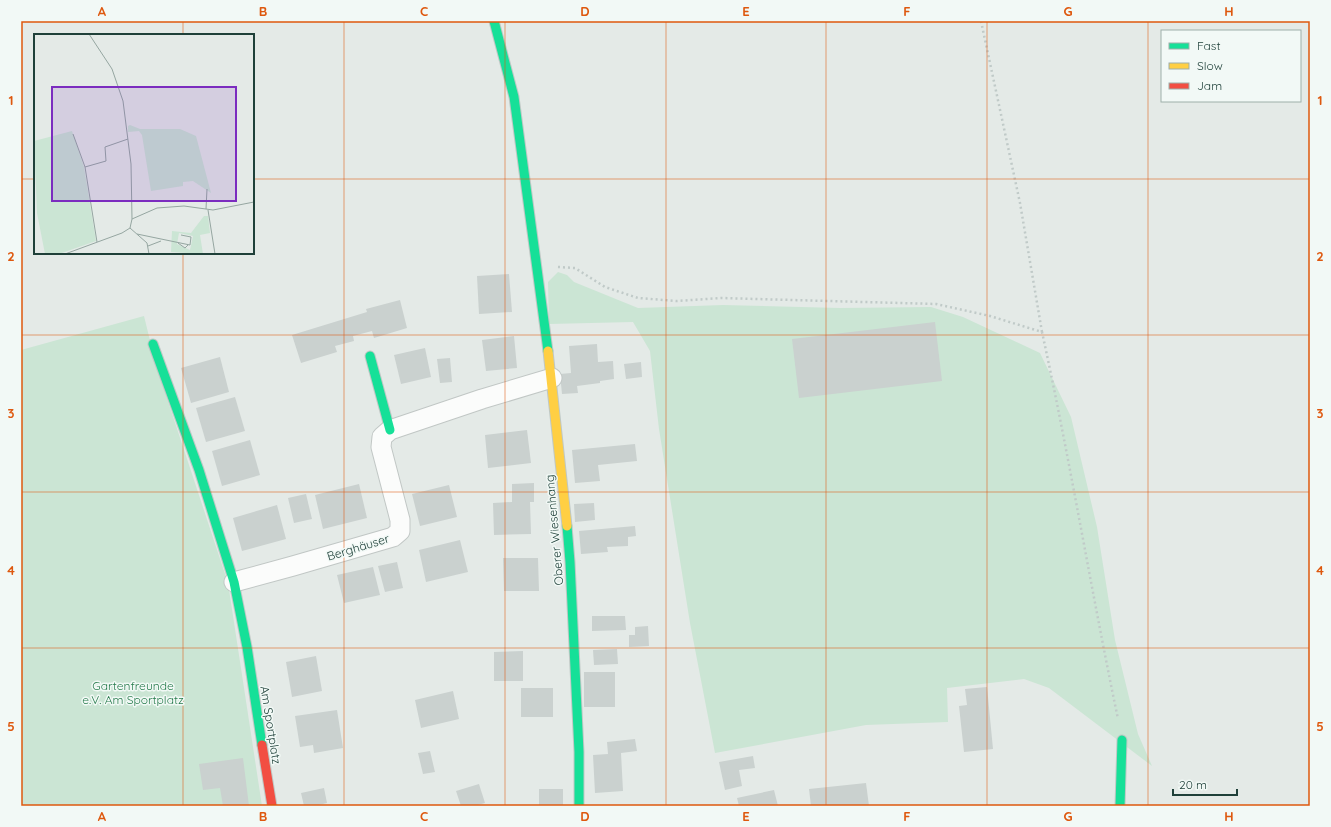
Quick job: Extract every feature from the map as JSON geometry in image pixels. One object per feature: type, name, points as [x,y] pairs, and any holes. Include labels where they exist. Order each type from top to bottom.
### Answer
[{"type":"street","name":"Oberer Wiesenhang","points":[[494,21],[514,97],[552,378],[570,562],[579,752],[579,806]]},
{"type":"street","points":[[153,344],[199,470],[234,582]]},
{"type":"street","points":[[370,356],[390,430],[482,399],[552,378]]},
{"type":"street","name":"Berghäuser","points":[[234,582],[393,538],[400,531],[400,520],[380,447],[382,437],[390,430]]},
{"type":"street","name":"Am Sportplatz","points":[[234,582],[247,647],[272,806]]},
{"type":"street","points":[[1120,806],[1122,740]]},
{"type":"path","points":[[981,21],[1020,203],[1042,332],[1100,635],[1122,740]]},
{"type":"path","points":[[537,274],[554,266],[575,268],[605,287],[638,298],[677,300],[721,298],[936,304],[990,316],[1042,332]]},
{"type":"green space","points":[[558,272],[567,275],[574,282],[638,308],[723,305],[840,308],[931,307],[963,317],[1040,353],[1071,417],[1097,527],[1115,640],[1138,734],[1152,766],[1049,688],[1024,679],[947,688],[948,722],[866,725],[715,753],[690,623],[659,429],[650,351],[633,322],[549,324],[548,282]]},
{"type":"green space","name":"Gartenfreunde e.V. Am Sportplatz","points":[[144,316],[156,365],[228,583],[262,806],[21,806],[21,350]]},
{"type":"building","points":[[509,274],[512,312],[479,314],[477,276]]},
{"type":"building","points":[[400,300],[407,328],[374,338],[372,331],[353,336],[354,341],[335,346],[337,352],[301,363],[292,335],[367,312],[366,309]]},
{"type":"building","points":[[935,322],[942,381],[799,398],[792,339]]},
{"type":"building","points":[[514,336],[517,368],[486,371],[482,340]]},
{"type":"building","points":[[597,344],[598,362],[613,361],[614,379],[600,381],[600,383],[577,386],[578,393],[562,394],[560,374],[571,373],[569,346]]},
{"type":"building","points":[[425,348],[431,377],[401,384],[394,355]]},
{"type":"building","points":[[220,357],[229,392],[191,403],[181,368]]},
{"type":"building","points":[[450,358],[452,382],[440,383],[437,359]]},
{"type":"building","points":[[641,362],[642,377],[626,379],[624,364]]},
{"type":"building","points":[[235,397],[245,431],[206,442],[196,408]]},
{"type":"building","points":[[527,430],[531,463],[488,468],[485,435]]},
{"type":"building","points":[[250,440],[260,475],[222,486],[212,451]]},
{"type":"building","points":[[635,444],[637,461],[598,465],[600,481],[575,483],[572,450]]},
{"type":"building","points":[[534,483],[534,502],[530,502],[531,534],[494,535],[493,503],[512,502],[512,484]]},
{"type":"building","points":[[359,484],[367,518],[323,529],[315,495]]},
{"type":"building","points":[[449,485],[457,517],[420,526],[412,494]]},
{"type":"building","points":[[306,494],[312,519],[294,523],[288,498]]},
{"type":"building","points":[[594,503],[595,520],[575,522],[574,504]]},
{"type":"building","points":[[277,505],[286,539],[242,551],[233,518]]},
{"type":"building","points":[[635,526],[636,536],[628,537],[628,546],[607,547],[608,552],[581,554],[579,531]]},
{"type":"building","points":[[460,540],[468,572],[426,582],[419,550]]},
{"type":"building","points":[[503,558],[538,558],[539,591],[504,591]]},
{"type":"building","points":[[397,562],[403,588],[385,592],[378,566]]},
{"type":"building","points":[[373,567],[380,595],[344,603],[337,575]]},
{"type":"building","points":[[592,616],[625,616],[626,630],[592,631]]},
{"type":"building","points":[[648,626],[649,646],[629,647],[629,635],[635,635],[635,627]]},
{"type":"building","points":[[617,649],[618,664],[594,665],[593,650]]},
{"type":"building","points":[[523,651],[523,681],[494,681],[494,652]]},
{"type":"building","points":[[316,656],[322,691],[292,697],[286,662]]},
{"type":"building","points":[[584,672],[615,672],[615,707],[584,707]]},
{"type":"building","points":[[987,687],[993,749],[964,752],[959,706],[967,705],[965,689]]},
{"type":"building","points":[[521,688],[553,688],[553,717],[521,717]]},
{"type":"building","points":[[453,691],[459,719],[421,728],[415,700]]},
{"type":"building","points":[[337,710],[343,748],[314,753],[313,745],[300,747],[295,716]]},
{"type":"building","points":[[635,739],[637,751],[621,753],[623,791],[595,793],[593,755],[608,754],[607,742]]},
{"type":"building","points":[[430,751],[435,772],[423,774],[418,753]]},
{"type":"building","points":[[753,756],[755,768],[739,770],[742,786],[725,790],[719,762]]},
{"type":"building","points":[[243,758],[249,806],[223,806],[220,788],[203,790],[199,764]]},
{"type":"building","points":[[866,783],[869,806],[811,806],[809,789]]},
{"type":"building","points":[[479,784],[485,803],[474,806],[461,806],[456,791]]},
{"type":"building","points":[[324,788],[327,803],[314,806],[304,806],[301,793]]},
{"type":"building","points":[[539,789],[563,789],[563,806],[539,806]]},
{"type":"building","points":[[774,790],[778,806],[739,806],[737,798]]},
{"type":"traffic: fast","points":[[494,21],[514,97],[548,351]]},
{"type":"traffic: fast","points":[[153,344],[199,470],[234,582],[247,647],[262,745]]},
{"type":"traffic: fast","points":[[370,356],[390,430]]},
{"type":"traffic: fast","points":[[567,526],[579,752],[579,806]]},
{"type":"traffic: fast","points":[[1120,806],[1122,740]]},
{"type":"traffic: slow","points":[[548,351],[567,526]]},
{"type":"traffic: jam","points":[[262,745],[272,806]]}]
